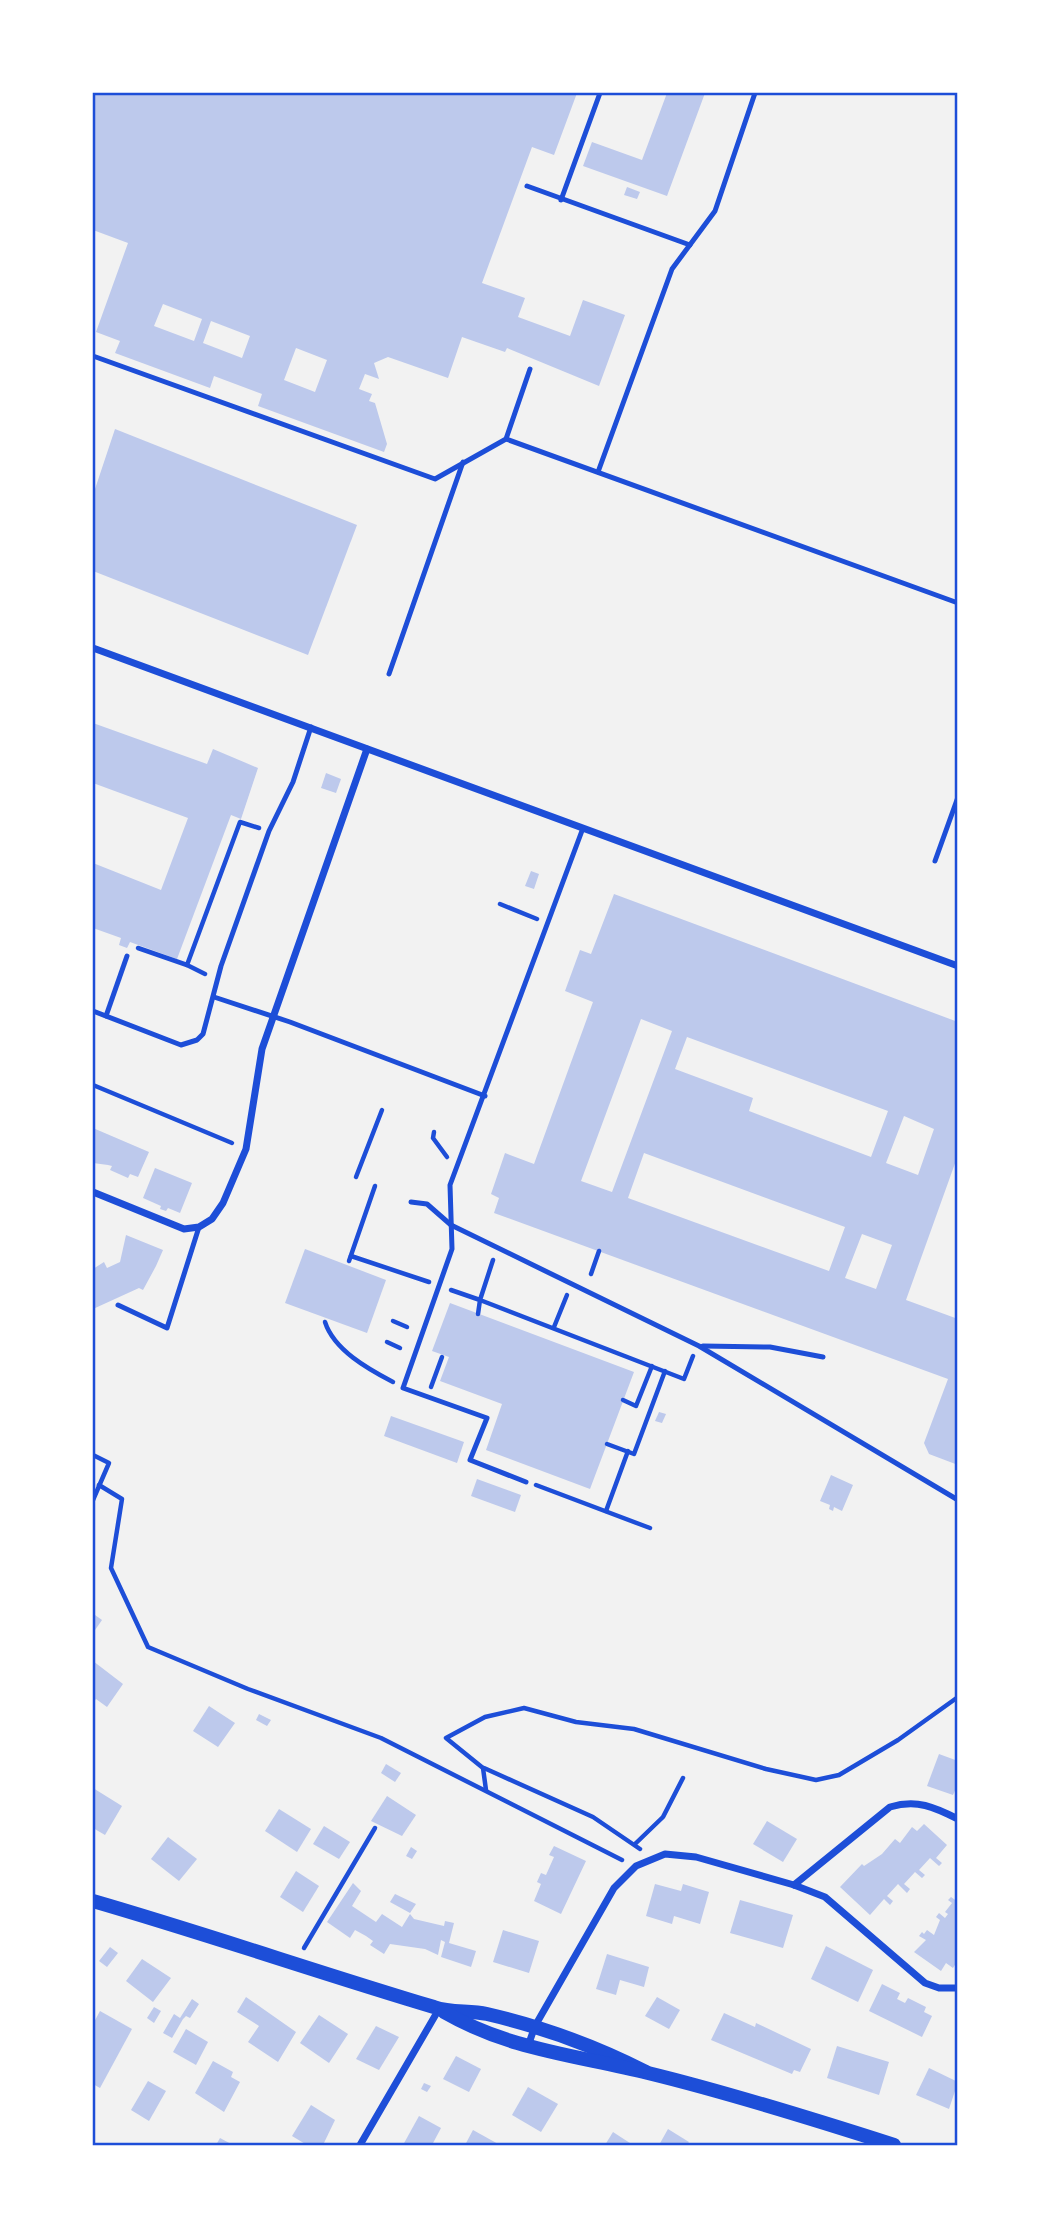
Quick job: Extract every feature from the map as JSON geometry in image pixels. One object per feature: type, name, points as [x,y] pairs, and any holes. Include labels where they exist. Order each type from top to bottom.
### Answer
[{"type":"main road","points":[[93,1901],[439,2009],[482,2013],[535,2026],[590,2045],[646,2072]]},
{"type":"main road","points":[[439,2009],[476,2031],[572,2059],[646,2072],[894,2145]]},
{"type":"street","points":[[93,648],[958,966]]},
{"type":"street","points":[[93,1192],[184,1229],[199,1227],[212,1219],[223,1203],[246,1149],[261,1049],[367,749]]},
{"type":"street","points":[[794,1885],[890,1807],[910,1801],[934,1806],[958,1819]]},
{"type":"street","points":[[528,2046],[535,2026],[614,1888],[636,1866],[665,1854],[696,1857],[794,1885],[825,1898],[925,1983],[939,1988],[958,1988]]},
{"type":"street","points":[[360,2145],[439,2009]]},
{"type":"lane","points":[[561,200],[600,93]]},
{"type":"lane","points":[[598,472],[672,269],[715,211],[755,93]]},
{"type":"lane","points":[[527,186],[690,245]]},
{"type":"lane","points":[[93,356],[435,479],[506,439],[530,369]]},
{"type":"lane","points":[[506,439],[958,603]]},
{"type":"lane","points":[[389,674],[463,462]]},
{"type":"lane","points":[[93,1011],[181,1045],[197,1040],[203,1034],[269,831],[293,782],[311,727]]},
{"type":"lane","points":[[935,861],[958,797]]},
{"type":"lane","points":[[526,1482],[470,1460],[487,1418],[403,1388],[452,1249],[450,1185],[583,828]]},
{"type":"lane","points":[[106,1016],[127,956]]},
{"type":"lane","points":[[214,997],[290,1021],[485,1096]]},
{"type":"lane","points":[[411,1202],[427,1204],[451,1225],[699,1346],[958,1500]]},
{"type":"lane","points":[[118,1305],[167,1328],[199,1227]]},
{"type":"lane","points":[[699,1346],[770,1347],[823,1357]]},
{"type":"path","points":[[187,965],[240,822],[269,831]]},
{"type":"path","points":[[499,904],[528,915]]},
{"type":"path","points":[[127,956],[131,945],[219,978]]},
{"type":"path","points":[[93,1085],[246,1149]]},
{"type":"path","points":[[356,1177],[382,1110]]},
{"type":"path","points":[[376,1186],[350,1258],[440,1286]]},
{"type":"path","points":[[478,1314],[497,1246]]},
{"type":"path","points":[[591,1274],[599,1251]]},
{"type":"path","points":[[448,1289],[554,1327],[684,1379],[692,1357]]},
{"type":"path","points":[[554,1327],[568,1293]]},
{"type":"path","points":[[393,1321],[407,1326]]},
{"type":"path","points":[[325,1322],[328,1330],[352,1356],[403,1388]]},
{"type":"path","points":[[387,1342],[400,1348]]},
{"type":"path","points":[[427,1397],[442,1357]]},
{"type":"path","points":[[623,1400],[636,1406],[652,1366]]},
{"type":"path","points":[[607,1444],[634,1454],[665,1371]]},
{"type":"path","points":[[606,1511],[628,1451]]},
{"type":"path","points":[[93,1455],[109,1463],[93,1500]]},
{"type":"path","points":[[526,1482],[650,1528]]},
{"type":"path","points":[[99,1485],[122,1499],[111,1567],[148,1647],[248,1689],[381,1738],[636,1866]]},
{"type":"path","points":[[651,1860],[635,1844],[593,1817],[483,1768],[446,1738],[485,1717],[524,1708],[576,1722],[634,1729],[766,1769],[816,1780],[839,1774],[898,1740],[958,1696]]},
{"type":"path","points":[[483,1768],[486,1791]]},
{"type":"path","points":[[635,1844],[663,1817],[683,1778]]},
{"type":"path","points":[[295,1963],[375,1828]]},
{"type":"building","points":[[93,93],[577,93],[554,155],[532,147],[482,283],[525,298],[518,317],[570,336],[583,300],[625,315],[599,386],[507,348],[505,352],[462,337],[448,378],[388,357],[374,363],[379,379],[365,374],[359,389],[372,394],[369,401],[375,403],[387,444],[384,452],[258,406],[262,394],[214,376],[210,388],[115,353],[120,341],[96,332],[128,243],[93,230]],"holes":[[[163,304],[202,319],[194,341],[154,326]],[[211,321],[250,336],[242,358],[203,343]],[[296,348],[327,360],[315,392],[284,380]]]},
{"type":"building","points":[[667,93],[705,93],[667,196],[583,166],[592,142],[642,160]]},
{"type":"building","points":[[627,187],[640,192],[637,199],[624,195]]},
{"type":"building","points":[[115,429],[357,525],[308,655],[93,571],[93,495]]},
{"type":"building","points":[[93,723],[207,764],[213,749],[258,768],[241,819],[231,815],[177,959],[130,942],[127,948],[119,945],[121,938],[93,928],[93,863],[161,890],[188,818],[93,783]]},
{"type":"building","points":[[326,773],[341,779],[336,793],[321,788]]},
{"type":"building","points":[[531,871],[539,874],[534,889],[525,886]]},
{"type":"building","points":[[614,894],[958,1022],[958,1155],[906,1300],[958,1319],[958,1465],[929,1454],[924,1443],[948,1379],[494,1213],[499,1198],[491,1194],[505,1153],[534,1164],[593,1002],[565,991],[580,950],[591,954]],"holes":[[[641,1019],[672,1031],[612,1192],[581,1181]],[[687,1037],[888,1111],[871,1157],[749,1111],[753,1098],[675,1069]],[[904,1116],[934,1129],[918,1175],[886,1163]],[[644,1153],[845,1227],[829,1271],[628,1198]],[[862,1234],[892,1245],[876,1289],[845,1278]]]},
{"type":"building","points":[[93,1128],[149,1152],[138,1177],[130,1174],[128,1178],[110,1170],[112,1166],[93,1163]]},
{"type":"building","points":[[155,1168],[192,1183],[180,1213],[168,1208],[166,1211],[160,1209],[161,1206],[143,1198]]},
{"type":"building","points":[[126,1235],[163,1250],[156,1266],[143,1290],[139,1288],[93,1309],[93,1269],[104,1262],[107,1268],[120,1262]]},
{"type":"building","points":[[305,1249],[386,1280],[367,1333],[285,1303]]},
{"type":"building","points":[[450,1303],[634,1372],[590,1489],[486,1450],[502,1404],[440,1381],[449,1357],[432,1351]]},
{"type":"building","points":[[659,1412],[666,1414],[662,1423],[655,1421]]},
{"type":"building","points":[[391,1416],[464,1442],[457,1463],[384,1436]]},
{"type":"building","points":[[831,1475],[853,1485],[842,1511],[834,1507],[833,1511],[829,1509],[830,1505],[820,1501]]},
{"type":"building","points":[[477,1479],[521,1495],[515,1512],[471,1496]]},
{"type":"building","points":[[95,1615],[102,1620],[93,1633],[93,1619]]},
{"type":"building","points":[[93,1661],[123,1684],[107,1707],[96,1699],[93,1703]]},
{"type":"building","points":[[209,1706],[235,1723],[218,1747],[193,1731]]},
{"type":"building","points":[[259,1714],[271,1720],[267,1726],[256,1720]]},
{"type":"building","points":[[939,1754],[958,1761],[958,1784],[953,1795],[927,1786]]},
{"type":"building","points":[[386,1764],[401,1773],[395,1782],[381,1773]]},
{"type":"building","points":[[93,1788],[122,1806],[105,1835],[93,1828]]},
{"type":"building","points":[[387,1796],[416,1815],[402,1836],[371,1821]]},
{"type":"building","points":[[279,1809],[311,1829],[297,1852],[265,1831]]},
{"type":"building","points":[[767,1821],[797,1839],[783,1862],[753,1844]]},
{"type":"building","points":[[924,1824],[947,1845],[936,1858],[942,1863],[939,1866],[930,1858],[919,1870],[925,1875],[922,1878],[915,1872],[904,1884],[910,1889],[907,1893],[898,1884],[887,1896],[893,1901],[890,1905],[884,1899],[870,1915],[840,1887],[862,1864],[864,1866],[882,1854],[895,1839],[900,1843],[912,1827],[917,1831]]},
{"type":"building","points":[[324,1826],[350,1842],[339,1859],[313,1844]]},
{"type":"building","points":[[168,1837],[197,1859],[179,1881],[151,1859]]},
{"type":"building","points":[[554,1846],[586,1861],[561,1914],[534,1901],[541,1884],[537,1882],[541,1873],[546,1875],[554,1857],[549,1855]]},
{"type":"building","points":[[411,1847],[417,1851],[412,1859],[406,1856]]},
{"type":"building","points":[[296,1871],[319,1886],[303,1912],[280,1897]]},
{"type":"building","points":[[353,1883],[361,1891],[352,1906],[376,1922],[382,1914],[402,1927],[410,1914],[414,1919],[444,1926],[445,1921],[454,1923],[449,1943],[476,1951],[471,1967],[441,1957],[445,1942],[441,1940],[438,1955],[425,1949],[390,1944],[384,1954],[370,1945],[373,1941],[366,1936],[355,1930],[350,1938],[327,1922]]},
{"type":"building","points":[[655,1884],[681,1891],[683,1884],[709,1892],[700,1924],[674,1916],[672,1924],[646,1916]]},
{"type":"building","points":[[395,1894],[416,1904],[410,1913],[390,1902]]},
{"type":"building","points":[[951,1897],[958,1902],[958,1960],[953,1968],[946,1963],[941,1971],[914,1952],[926,1940],[919,1936],[922,1932],[924,1934],[927,1930],[934,1935],[940,1920],[936,1917],[939,1913],[945,1918],[948,1914],[945,1912],[952,1903],[948,1900]]},
{"type":"building","points":[[740,1900],[793,1915],[783,1948],[730,1933]]},
{"type":"building","points":[[503,1930],[539,1941],[529,1973],[493,1962]]},
{"type":"building","points":[[826,1946],[873,1970],[858,2002],[811,1979]]},
{"type":"building","points":[[110,1947],[118,1953],[107,1967],[99,1961]]},
{"type":"building","points":[[607,1954],[649,1967],[644,1987],[620,1980],[616,1995],[596,1989]]},
{"type":"building","points":[[142,1959],[171,1978],[153,2002],[126,1981]]},
{"type":"building","points":[[882,1984],[900,1993],[897,1999],[905,2003],[908,1998],[926,2007],[924,2012],[932,2016],[922,2037],[869,2011]]},
{"type":"building","points":[[246,1997],[296,2032],[278,2062],[248,2042],[259,2026],[237,2012]]},
{"type":"building","points":[[657,1997],[680,2010],[669,2029],[645,2016]]},
{"type":"building","points":[[192,1999],[199,2004],[190,2018],[186,2016],[183,2019],[172,2038],[163,2033],[174,2014],[180,2018]]},
{"type":"building","points":[[154,2007],[161,2011],[154,2023],[147,2018]]},
{"type":"building","points":[[100,2011],[132,2029],[100,2088],[93,2084],[93,2024]]},
{"type":"building","points":[[724,2013],[755,2027],[756,2023],[811,2049],[800,2072],[794,2070],[792,2074],[711,2040]]},
{"type":"building","points":[[319,2015],[348,2034],[329,2063],[300,2043]]},
{"type":"building","points":[[376,2026],[399,2037],[379,2070],[356,2059]]},
{"type":"building","points":[[186,2029],[208,2042],[196,2065],[173,2052]]},
{"type":"building","points":[[837,2046],[889,2062],[879,2095],[827,2078]]},
{"type":"building","points":[[456,2056],[481,2069],[469,2092],[443,2079]]},
{"type":"building","points":[[213,2061],[233,2072],[231,2077],[240,2082],[224,2112],[195,2093]]},
{"type":"building","points":[[929,2068],[958,2082],[949,2109],[916,2095]]},
{"type":"building","points":[[148,2081],[166,2091],[149,2121],[131,2110]]},
{"type":"building","points":[[424,2083],[431,2086],[427,2092],[421,2089]]},
{"type":"building","points":[[528,2087],[558,2104],[541,2132],[512,2115]]},
{"type":"building","points":[[311,2105],[335,2120],[323,2145],[307,2145],[292,2136]]},
{"type":"building","points":[[419,2116],[441,2128],[432,2145],[403,2145]]},
{"type":"building","points":[[668,2129],[689,2142],[687,2145],[659,2145]]},
{"type":"building","points":[[473,2130],[500,2145],[465,2145]]},
{"type":"building","points":[[613,2132],[633,2145],[605,2145]]},
{"type":"building","points":[[220,2138],[233,2145],[216,2145]]}]
